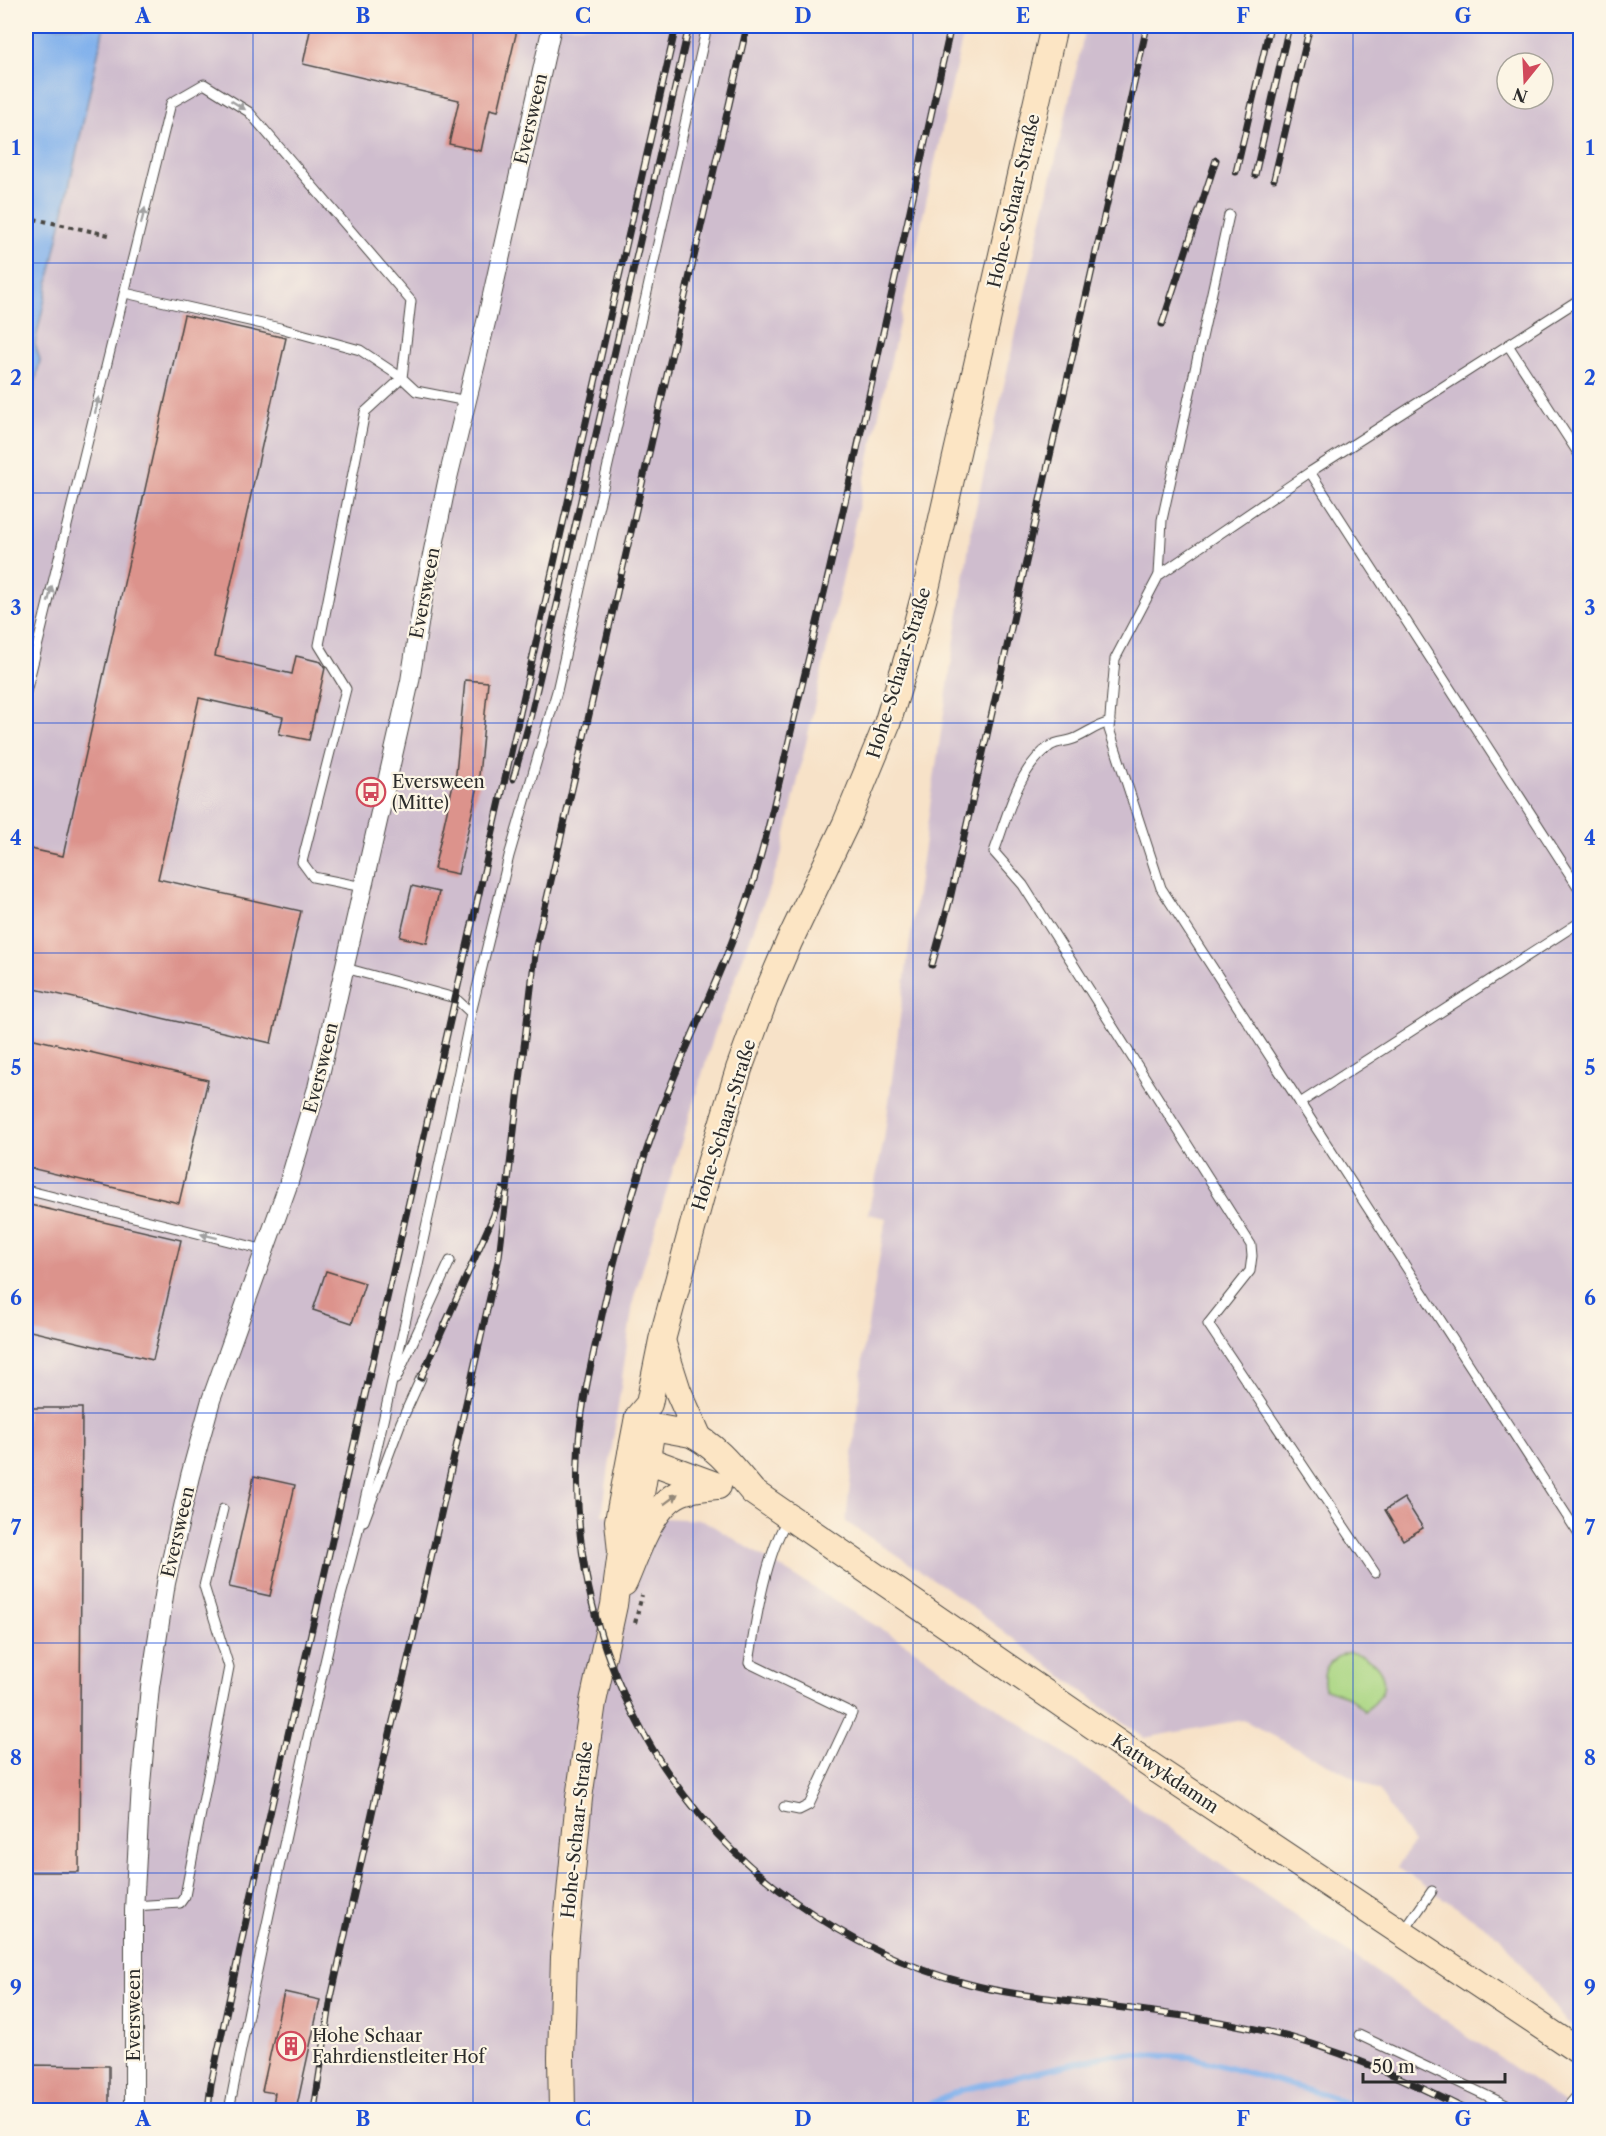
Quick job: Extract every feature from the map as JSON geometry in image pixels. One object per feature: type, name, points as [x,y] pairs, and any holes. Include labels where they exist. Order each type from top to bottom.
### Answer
[{"type":"main road","name":"Hohe-Schaar-Straße","points":[[562,2110],[563,1996],[572,1859],[590,1723],[614,1605],[621,1552],[618,1521],[639,1456],[662,1341],[708,1170],[743,1059],[765,998],[789,942],[868,773],[887,724],[909,652],[926,589],[1054,26]]},
{"type":"main road","points":[[662,1341],[678,1391],[699,1438]]},
{"type":"main road","name":"Kattwykdamm","points":[[646,1418],[699,1438],[719,1454],[753,1492],[1154,1767],[1581,2052]]},
{"type":"main road","name":"Kattwykdamm","points":[[639,1456],[718,1486],[753,1492]]},
{"type":"main road","points":[[614,1605],[651,1523],[664,1504],[686,1490],[718,1486]]},
{"type":"street","name":"Eversween","points":[[134,2110],[134,1906],[141,1784],[150,1687],[166,1583],[190,1476],[211,1400],[305,1131],[345,968],[410,681],[423,598],[447,483],[552,26]]},
{"type":"lane","points":[[229,2110],[258,1958],[386,1399],[428,1227],[471,1013],[509,856],[557,691],[707,26]]},
{"type":"lane","points":[[26,692],[171,103],[204,84],[249,112],[411,301],[402,378],[365,412],[319,645],[346,689],[302,862],[314,877],[363,887]]},
{"type":"lane","points":[[1229,215],[1162,520],[1159,575],[1115,659],[1109,729],[1161,888],[1581,1536]]},
{"type":"lane","points":[[125,293],[280,328],[360,350],[402,378],[416,391],[467,401]]},
{"type":"lane","points":[[1159,575],[1310,472],[1581,299]]},
{"type":"lane","points":[[1509,345],[1581,456]]},
{"type":"lane","points":[[1310,472],[1581,890]]},
{"type":"lane","points":[[1110,722],[1096,725],[1076,738],[1051,745],[1029,766],[1016,793],[994,852],[1023,885],[1251,1245],[1250,1271],[1208,1324],[1375,1573]]},
{"type":"lane","points":[[1300,1103],[1581,922]]},
{"type":"lane","points":[[345,968],[454,998],[471,1013]]},
{"type":"lane","points":[[26,1190],[265,1250]]},
{"type":"lane","points":[[386,1399],[450,1261]]},
{"type":"lane","points":[[354,1545],[401,1422],[421,1378]]},
{"type":"lane","points":[[134,1906],[180,1903],[184,1896],[229,1667],[204,1586],[223,1509]]},
{"type":"lane","points":[[784,1807],[799,1810],[809,1805],[852,1713],[749,1663],[756,1621],[769,1569],[779,1533],[789,1516]]},
{"type":"lane","points":[[1403,1933],[1432,1891]]},
{"type":"lane","points":[[1359,2035],[1517,2110]]},
{"type":"lane","points":[[1565,2110],[1581,2092]]},
{"type":"path","points":[[34,219],[109,236]]},
{"type":"shaded area","points":[[104,26],[965,26],[781,856],[715,1032],[634,1297],[602,1515],[703,1520],[909,1646],[1574,2110],[26,2110],[26,424],[40,360],[35,344]]},
{"type":"shaded area","points":[[1086,26],[1580,26],[1580,2032],[1566,2022],[1500,1937],[1397,1867],[1413,1843],[1379,1791],[1243,1720],[1144,1738],[945,1587],[846,1522],[864,1349],[886,1218],[868,1214],[884,1140],[910,940],[972,525]]},
{"type":"green space","points":[[1350,1652],[1362,1655],[1371,1661],[1382,1676],[1381,1694],[1375,1703],[1364,1711],[1349,1697],[1325,1689],[1324,1675],[1328,1664],[1337,1657]]},
{"type":"water","points":[[26,26],[104,26],[35,344],[40,360],[26,424]]},
{"type":"building","points":[[311,26],[499,26],[517,30],[498,111],[490,109],[481,151],[449,144],[459,100],[303,64]]},
{"type":"building","points":[[184,315],[286,338],[215,656],[292,674],[296,656],[321,662],[325,668],[309,740],[279,734],[283,717],[199,698],[158,879],[301,911],[271,1043],[26,987],[26,848],[63,856]]},
{"type":"building","points":[[465,680],[488,682],[478,786],[458,874],[434,869],[453,784],[455,784]]},
{"type":"building","points":[[412,886],[439,892],[427,943],[400,937]]},
{"type":"building","points":[[26,1037],[208,1080],[179,1203],[26,1167]]},
{"type":"building","points":[[26,1204],[181,1240],[153,1360],[26,1330]]},
{"type":"building","points":[[326,1271],[365,1283],[352,1323],[313,1310]]},
{"type":"building","points":[[26,1408],[82,1408],[79,1872],[26,1872]]},
{"type":"building","points":[[254,1476],[295,1485],[270,1596],[229,1587]]},
{"type":"building","points":[[1404,1498],[1423,1528],[1403,1540],[1385,1510]]},
{"type":"building","name":"Hohe Schaar Fahrdienstleiter Hof","points":[[284,1992],[320,2000],[296,2110],[272,2110],[275,2093],[262,2091]]},
{"type":"building","points":[[26,2065],[109,2066],[109,2110],[26,2110]]},
{"type":"waterway","points":[[919,2110],[961,2090],[1114,2054],[1192,2057],[1323,2094],[1363,2110]]},
{"type":"railway","points":[[208,2110],[211,2084],[252,1893],[676,26]]},
{"type":"railway","points":[[513,779],[528,727],[560,592],[689,26]]},
{"type":"railway","points":[[314,2110],[331,1998],[499,1257],[536,946],[747,26]]},
{"type":"railway","points":[[951,26],[842,514],[759,862],[738,927],[659,1115],[641,1166],[606,1297],[580,1425],[578,1459],[579,1524],[589,1588],[606,1650],[630,1709],[662,1764],[701,1816],[746,1862],[797,1903],[837,1929],[901,1961],[980,1987],[1215,2021],[1291,2038],[1368,2064],[1467,2110]]},
{"type":"railway","points":[[932,965],[950,899],[1147,26]]},
{"type":"railway","points":[[1236,172],[1270,26]]},
{"type":"railway","points":[[1255,175],[1289,26]]},
{"type":"railway","points":[[1274,179],[1310,26]]},
{"type":"railway","points":[[1162,324],[1216,160]]},
{"type":"railway","points":[[421,1378],[493,1217],[502,1189]]},
{"type":"place","name":"Eversween (Mitte)","points":[[371,792]]},
{"type":"place","name":"Hohe Schaar Fahrdienstleiter Hof","points":[[291,2046]]}]
